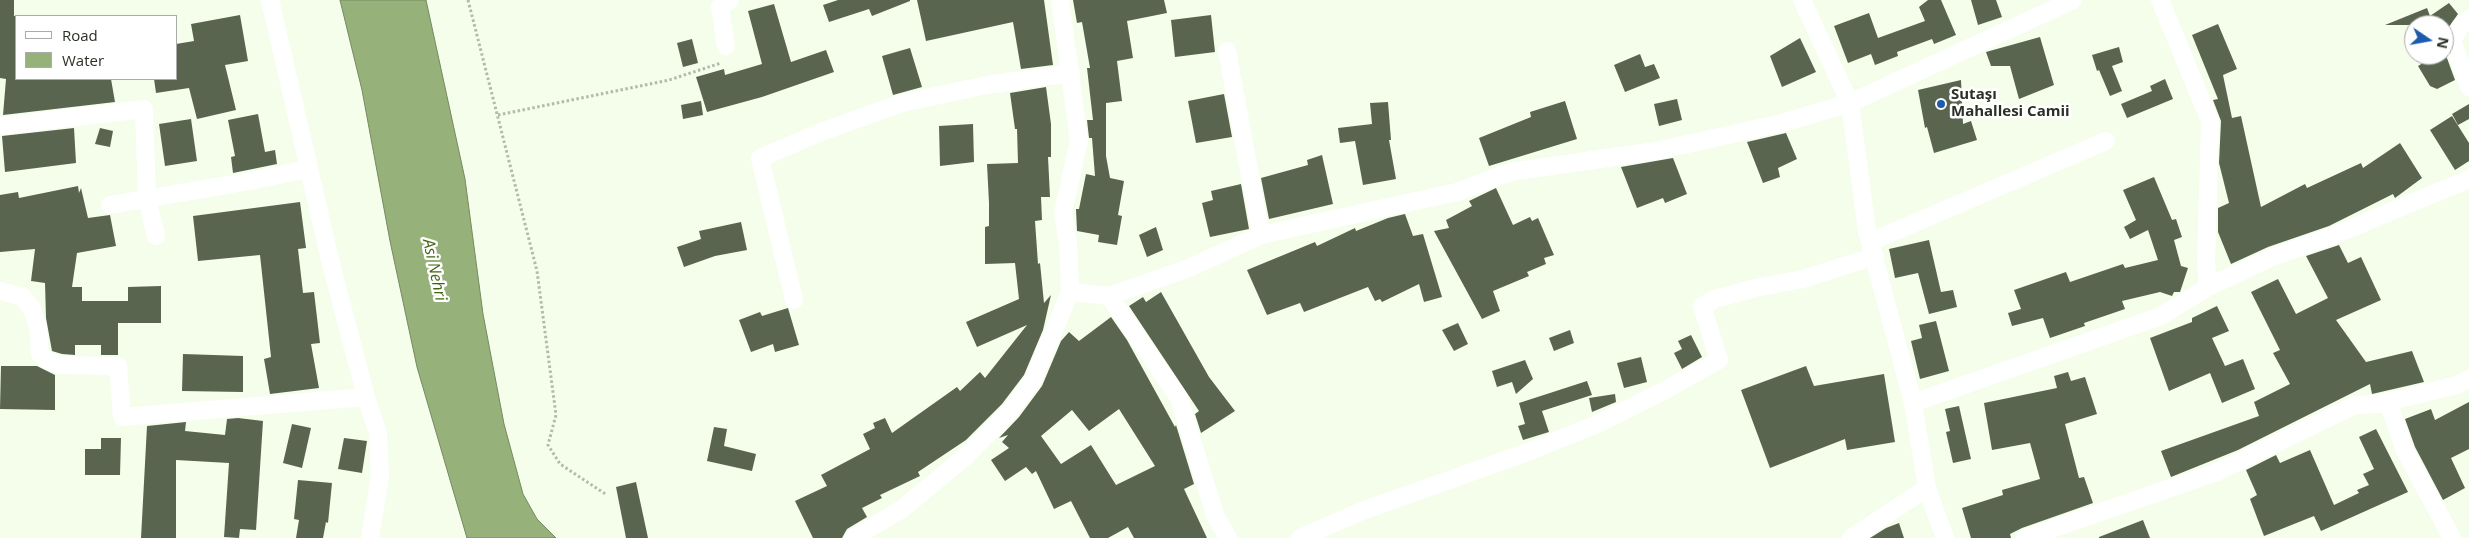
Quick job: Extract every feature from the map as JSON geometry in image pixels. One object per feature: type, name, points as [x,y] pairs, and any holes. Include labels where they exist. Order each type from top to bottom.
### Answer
[{"type":"street","points":[[270,0],[307,169],[366,398],[378,433],[380,476],[370,538]]},
{"type":"street","points":[[726,46],[720,7],[730,0]]},
{"type":"street","points":[[854,538],[902,510],[966,456],[1010,412],[1033,380],[1070,292],[1068,243],[1063,214],[1079,140],[1060,0]]},
{"type":"street","points":[[1802,0],[1850,103],[1867,231],[1913,403],[1927,488],[1945,538]]},
{"type":"street","points":[[1070,292],[1109,296],[1189,268],[1261,235],[1457,192],[1510,172],[1656,150],[1782,123],[1850,103],[2073,0]]},
{"type":"street","points":[[2160,0],[2210,121],[2206,263],[2208,287]]},
{"type":"street","points":[[2469,19],[2460,27],[2452,41],[2469,87]]},
{"type":"street","points":[[1227,51],[1261,235]]},
{"type":"street","points":[[794,300],[760,158],[821,132],[902,103],[987,85],[1071,73]]},
{"type":"street","points":[[0,126],[144,109],[147,198],[156,236]]},
{"type":"street","points":[[1300,538],[1362,511],[1525,454],[1597,424],[1719,360],[1702,306],[1715,299],[1755,288],[1803,279],[1873,249],[2106,141]]},
{"type":"street","points":[[110,205],[307,169]]},
{"type":"street","points":[[1913,403],[2161,316],[2208,287],[2272,257],[2332,236],[2469,179]]},
{"type":"street","points":[[0,291],[23,297],[32,309],[38,328],[40,354],[46,360],[60,365],[118,366],[122,416],[366,398]]},
{"type":"street","points":[[1109,296],[1180,398],[1215,514],[1225,537]]},
{"type":"street","points":[[2025,538],[2217,472],[2355,405],[2388,401],[2457,385],[2469,379]]},
{"type":"street","points":[[2388,401],[2405,451],[2452,538]]},
{"type":"street","points":[[1851,538],[1927,488]]},
{"type":"path","points":[[468,0],[537,271],[556,416],[548,445],[560,464],[607,495]]},
{"type":"path","points":[[498,115],[669,80],[730,60],[726,46]]},
{"type":"water","name":"Asi Nehri","points":[[340,0],[426,0],[465,179],[483,314],[504,424],[523,494],[537,519],[556,538],[467,538],[417,367],[390,241],[362,90]]},
{"type":"building","points":[[0,0],[14,0],[15,80],[111,80],[115,102],[3,115],[6,79],[0,78]]},
{"type":"building","points":[[838,0],[910,1],[872,16],[869,9],[829,22],[823,5]]},
{"type":"building","points":[[917,0],[1044,0],[1053,65],[1021,69],[1013,22],[926,41]]},
{"type":"building","points":[[1073,0],[1164,0],[1167,13],[1127,21],[1133,58],[1117,61],[1122,101],[1106,103],[1106,156],[1110,178],[1124,181],[1118,215],[1122,216],[1117,245],[1098,242],[1099,235],[1077,231],[1076,209],[1079,209],[1086,174],[1095,176],[1092,138],[1089,138],[1087,120],[1093,120],[1087,68],[1090,68],[1082,22],[1077,23]]},
{"type":"building","points":[[1928,0],[1941,0],[1956,35],[1934,44],[1932,39],[1897,52],[1898,56],[1875,65],[1871,54],[1848,63],[1834,26],[1869,13],[1878,38],[1925,21],[1919,7]]},
{"type":"building","points":[[1971,0],[1996,0],[2002,17],[1978,25]]},
{"type":"building","points":[[2449,3],[2458,14],[2454,20],[2454,15],[2431,15]]},
{"type":"building","points":[[774,4],[791,62],[826,50],[834,72],[762,97],[707,112],[696,77],[724,69],[725,75],[762,64],[748,11]]},
{"type":"building","points":[[2427,8],[2430,15],[2410,15]]},
{"type":"building","points":[[240,15],[248,61],[225,65],[236,110],[197,119],[189,88],[156,93],[154,80],[178,80],[178,44],[194,41],[191,24]]},
{"type":"building","points":[[1211,15],[1215,52],[1175,57],[1171,20]]},
{"type":"building","points":[[2404,17],[2404,25],[2385,25]]},
{"type":"building","points":[[2218,24],[2237,69],[2223,75],[2232,118],[2241,116],[2261,207],[2305,184],[2307,188],[2361,163],[2363,168],[2400,143],[2422,178],[2395,198],[2393,194],[2329,226],[2268,247],[2231,264],[2218,232],[2218,208],[2229,203],[2219,163],[2221,121],[2213,100],[2218,99],[2192,35]]},
{"type":"building","points":[[2040,37],[2054,85],[2019,99],[2010,66],[1991,66],[1986,52]]},
{"type":"building","points":[[1800,38],[1816,72],[1782,87],[1770,56]]},
{"type":"building","points":[[692,39],[698,63],[683,67],[677,43]]},
{"type":"building","points":[[2119,47],[2123,62],[2112,66],[2122,91],[2110,96],[2099,70],[2097,71],[2092,55]]},
{"type":"building","points":[[910,48],[922,87],[893,95],[882,56]]},
{"type":"building","points":[[1640,54],[1645,67],[1654,64],[1660,78],[1625,92],[1614,65]]},
{"type":"building","points":[[2450,65],[2455,80],[2437,89],[2430,86],[2418,66]]},
{"type":"building","points":[[2165,79],[2173,99],[2127,118],[2121,104],[2152,91],[2150,86]]},
{"type":"building","points":[[1961,80],[1963,124],[1971,121],[1977,140],[1934,153],[1927,127],[1925,128],[1918,90]]},
{"type":"building","points":[[1046,87],[1051,124],[1051,157],[1048,157],[1050,197],[1041,197],[1042,220],[1035,221],[1038,264],[1040,263],[1044,303],[1051,295],[1043,330],[1024,375],[1002,404],[966,440],[918,472],[920,476],[880,495],[882,498],[862,508],[867,517],[847,529],[842,538],[813,538],[795,501],[827,486],[821,475],[870,449],[863,434],[875,428],[873,423],[885,418],[892,433],[957,387],[960,391],[980,372],[985,378],[1027,325],[977,347],[966,322],[1019,299],[1015,263],[985,264],[985,227],[989,226],[987,164],[1018,163],[1017,129],[1015,129],[1010,93]]},
{"type":"building","points":[[1224,94],[1232,137],[1196,143],[1188,101]]},
{"type":"building","points":[[1677,99],[1682,120],[1659,126],[1654,104]]},
{"type":"building","points":[[701,101],[703,115],[683,119],[681,105]]},
{"type":"building","points":[[1565,101],[1577,139],[1489,166],[1479,138],[1531,117],[1530,112]]},
{"type":"building","points":[[1388,102],[1391,140],[1389,140],[1396,179],[1363,185],[1355,141],[1340,143],[1338,128],[1372,124],[1370,103]]},
{"type":"building","points":[[2469,104],[2469,119],[2458,125],[2452,114]]},
{"type":"building","points":[[258,114],[265,152],[275,150],[277,164],[233,173],[231,157],[235,156],[228,120]]},
{"type":"building","points":[[2452,116],[2469,143],[2469,161],[2455,170],[2430,130]]},
{"type":"building","points":[[191,119],[197,161],[165,166],[159,124]]},
{"type":"building","points":[[973,124],[974,162],[940,166],[939,126]]},
{"type":"building","points":[[74,128],[76,163],[5,172],[2,136]]},
{"type":"building","points":[[100,128],[113,131],[110,147],[95,144]]},
{"type":"building","points":[[1786,133],[1797,159],[1778,168],[1780,177],[1763,183],[1747,142]]},
{"type":"building","points":[[1322,155],[1333,204],[1269,219],[1261,178],[1308,165],[1307,160]]},
{"type":"building","points":[[1673,158],[1687,194],[1665,203],[1663,198],[1637,208],[1621,167]]},
{"type":"building","points":[[2154,177],[2172,220],[2176,219],[2182,237],[2174,240],[2181,266],[2188,268],[2180,292],[2174,292],[2172,296],[2160,292],[2122,301],[2125,309],[2084,323],[2085,326],[2050,338],[2043,318],[2012,326],[2008,313],[2021,309],[2014,290],[2066,272],[2070,282],[2123,264],[2125,268],[2158,260],[2148,230],[2130,239],[2124,227],[2136,220],[2123,190]]},
{"type":"building","points":[[1241,184],[1249,229],[1210,237],[1202,203],[1213,200],[1211,191]]},
{"type":"building","points":[[78,186],[79,193],[81,188],[88,218],[110,215],[116,246],[77,253],[72,287],[82,287],[82,301],[128,301],[128,287],[161,286],[161,323],[118,323],[118,355],[101,355],[101,345],[75,345],[75,355],[52,351],[46,318],[45,283],[31,281],[35,249],[0,252],[0,195],[18,192],[19,198]]},
{"type":"building","points":[[1496,188],[1513,225],[1530,217],[1532,221],[1538,218],[1554,255],[1544,258],[1546,264],[1527,272],[1529,276],[1493,291],[1500,311],[1482,319],[1434,231],[1449,228],[1446,220],[1472,206],[1469,201]]},
{"type":"building","points":[[300,202],[306,248],[298,249],[303,293],[314,292],[320,343],[311,344],[319,388],[270,394],[264,359],[271,357],[260,255],[198,261],[193,216]]},
{"type":"building","points":[[1405,214],[1413,236],[1423,234],[1442,297],[1424,302],[1419,284],[1382,302],[1380,299],[1375,301],[1368,287],[1304,312],[1300,303],[1267,315],[1247,270],[1315,242],[1317,246],[1355,228],[1356,231],[1388,218]]},
{"type":"building","points":[[741,222],[747,250],[715,256],[684,267],[677,247],[701,239],[699,231]]},
{"type":"building","points":[[1156,227],[1163,250],[1147,257],[1139,235]]},
{"type":"building","points":[[1929,240],[1941,292],[1953,290],[1957,307],[1929,314],[1918,273],[1895,278],[1889,249]]},
{"type":"building","points":[[2339,245],[2348,263],[2361,257],[2381,300],[2336,320],[2366,362],[2412,351],[2424,382],[2372,394],[2370,384],[2238,450],[2171,477],[2161,451],[2259,416],[2254,402],[2290,384],[2273,353],[2280,350],[2251,292],[2278,279],[2296,314],[2328,298],[2306,256]]},
{"type":"building","points":[[1161,292],[1209,377],[1235,411],[1201,433],[1195,414],[1199,411],[1129,306],[1143,297],[1146,302]]},
{"type":"building","points":[[2217,306],[2229,331],[2212,338],[2225,366],[2243,359],[2255,389],[2222,403],[2210,373],[2169,391],[2150,338],[2192,322],[2192,318]]},
{"type":"building","points":[[788,308],[799,345],[775,352],[773,344],[751,352],[739,320],[760,312],[762,316]]},
{"type":"building","points":[[1111,317],[1127,340],[1175,427],[1176,425],[1194,484],[1184,489],[1207,538],[1134,538],[1128,527],[1108,538],[1090,538],[1071,501],[1054,509],[1036,471],[1032,474],[1026,467],[1005,481],[991,460],[1009,448],[1002,442],[1008,435],[999,438],[1019,417],[1042,386],[1061,341],[1069,332],[1079,341]],"holes":[[[1119,409],[1155,466],[1116,485],[1091,445],[1061,464],[1041,436],[1072,410],[1089,431]]]},
{"type":"building","points":[[1936,321],[1949,371],[1920,379],[1911,341],[1922,338],[1919,325]]},
{"type":"building","points":[[1458,323],[1468,344],[1454,351],[1442,330]]},
{"type":"building","points":[[1570,330],[1574,343],[1554,351],[1549,338]]},
{"type":"building","points":[[1691,335],[1702,357],[1682,369],[1674,353],[1682,349],[1678,341]]},
{"type":"building","points":[[183,354],[243,356],[243,392],[182,391]]},
{"type":"building","points":[[1641,357],[1647,382],[1624,388],[1617,363]]},
{"type":"building","points":[[1525,360],[1533,379],[1516,394],[1512,382],[1497,387],[1492,371]]},
{"type":"building","points":[[1,366],[37,366],[55,375],[55,410],[0,409]]},
{"type":"building","points":[[1806,366],[1814,386],[1884,374],[1895,442],[1847,450],[1845,439],[1770,468],[1741,390]]},
{"type":"building","points":[[2068,372],[2071,381],[2085,377],[2097,414],[2065,424],[2079,478],[2084,477],[2093,503],[2022,528],[2010,534],[2011,538],[1971,538],[1962,508],[2003,495],[2002,490],[2040,479],[2030,443],[1992,450],[1984,403],[2057,388],[2054,376]]},
{"type":"building","points":[[1587,381],[1592,395],[1542,411],[1549,432],[1523,440],[1518,426],[1525,424],[1519,403]]},
{"type":"building","points":[[1615,394],[1616,402],[1592,412],[1589,398]]},
{"type":"building","points":[[2469,402],[2469,449],[2451,458],[2465,488],[2443,500],[2415,447],[2405,419],[2431,409],[2435,420]]},
{"type":"building","points":[[1959,406],[1971,459],[1953,463],[1946,432],[1950,431],[1945,409]]},
{"type":"building","points":[[238,418],[263,421],[256,530],[240,529],[239,538],[224,537],[229,463],[176,460],[176,538],[141,538],[147,426],[186,422],[185,431],[225,435],[227,419]]},
{"type":"building","points":[[292,424],[311,428],[302,468],[283,463]]},
{"type":"building","points":[[714,427],[727,429],[724,446],[756,454],[752,471],[707,461]]},
{"type":"building","points":[[2376,429],[2408,492],[2321,531],[2314,516],[2264,536],[2250,499],[2257,495],[2246,470],[2276,455],[2280,463],[2310,450],[2334,505],[2359,493],[2357,490],[2369,485],[2363,474],[2374,469],[2359,437]]},
{"type":"building","points":[[101,438],[121,438],[120,475],[85,475],[85,449],[101,449]]},
{"type":"building","points":[[344,438],[367,441],[362,473],[338,469]]},
{"type":"building","points":[[298,480],[332,483],[328,523],[326,522],[323,538],[296,538],[299,520],[294,519]]},
{"type":"building","points":[[636,482],[648,538],[626,538],[616,487]]},
{"type":"building","points":[[2143,520],[2150,538],[2099,538],[2099,537]]},
{"type":"building","points":[[1899,523],[1904,538],[1870,538],[1886,528]]},
{"type":"place","name":"Sutaşı Mahallesi Camii","points":[[1941,104]]}]
